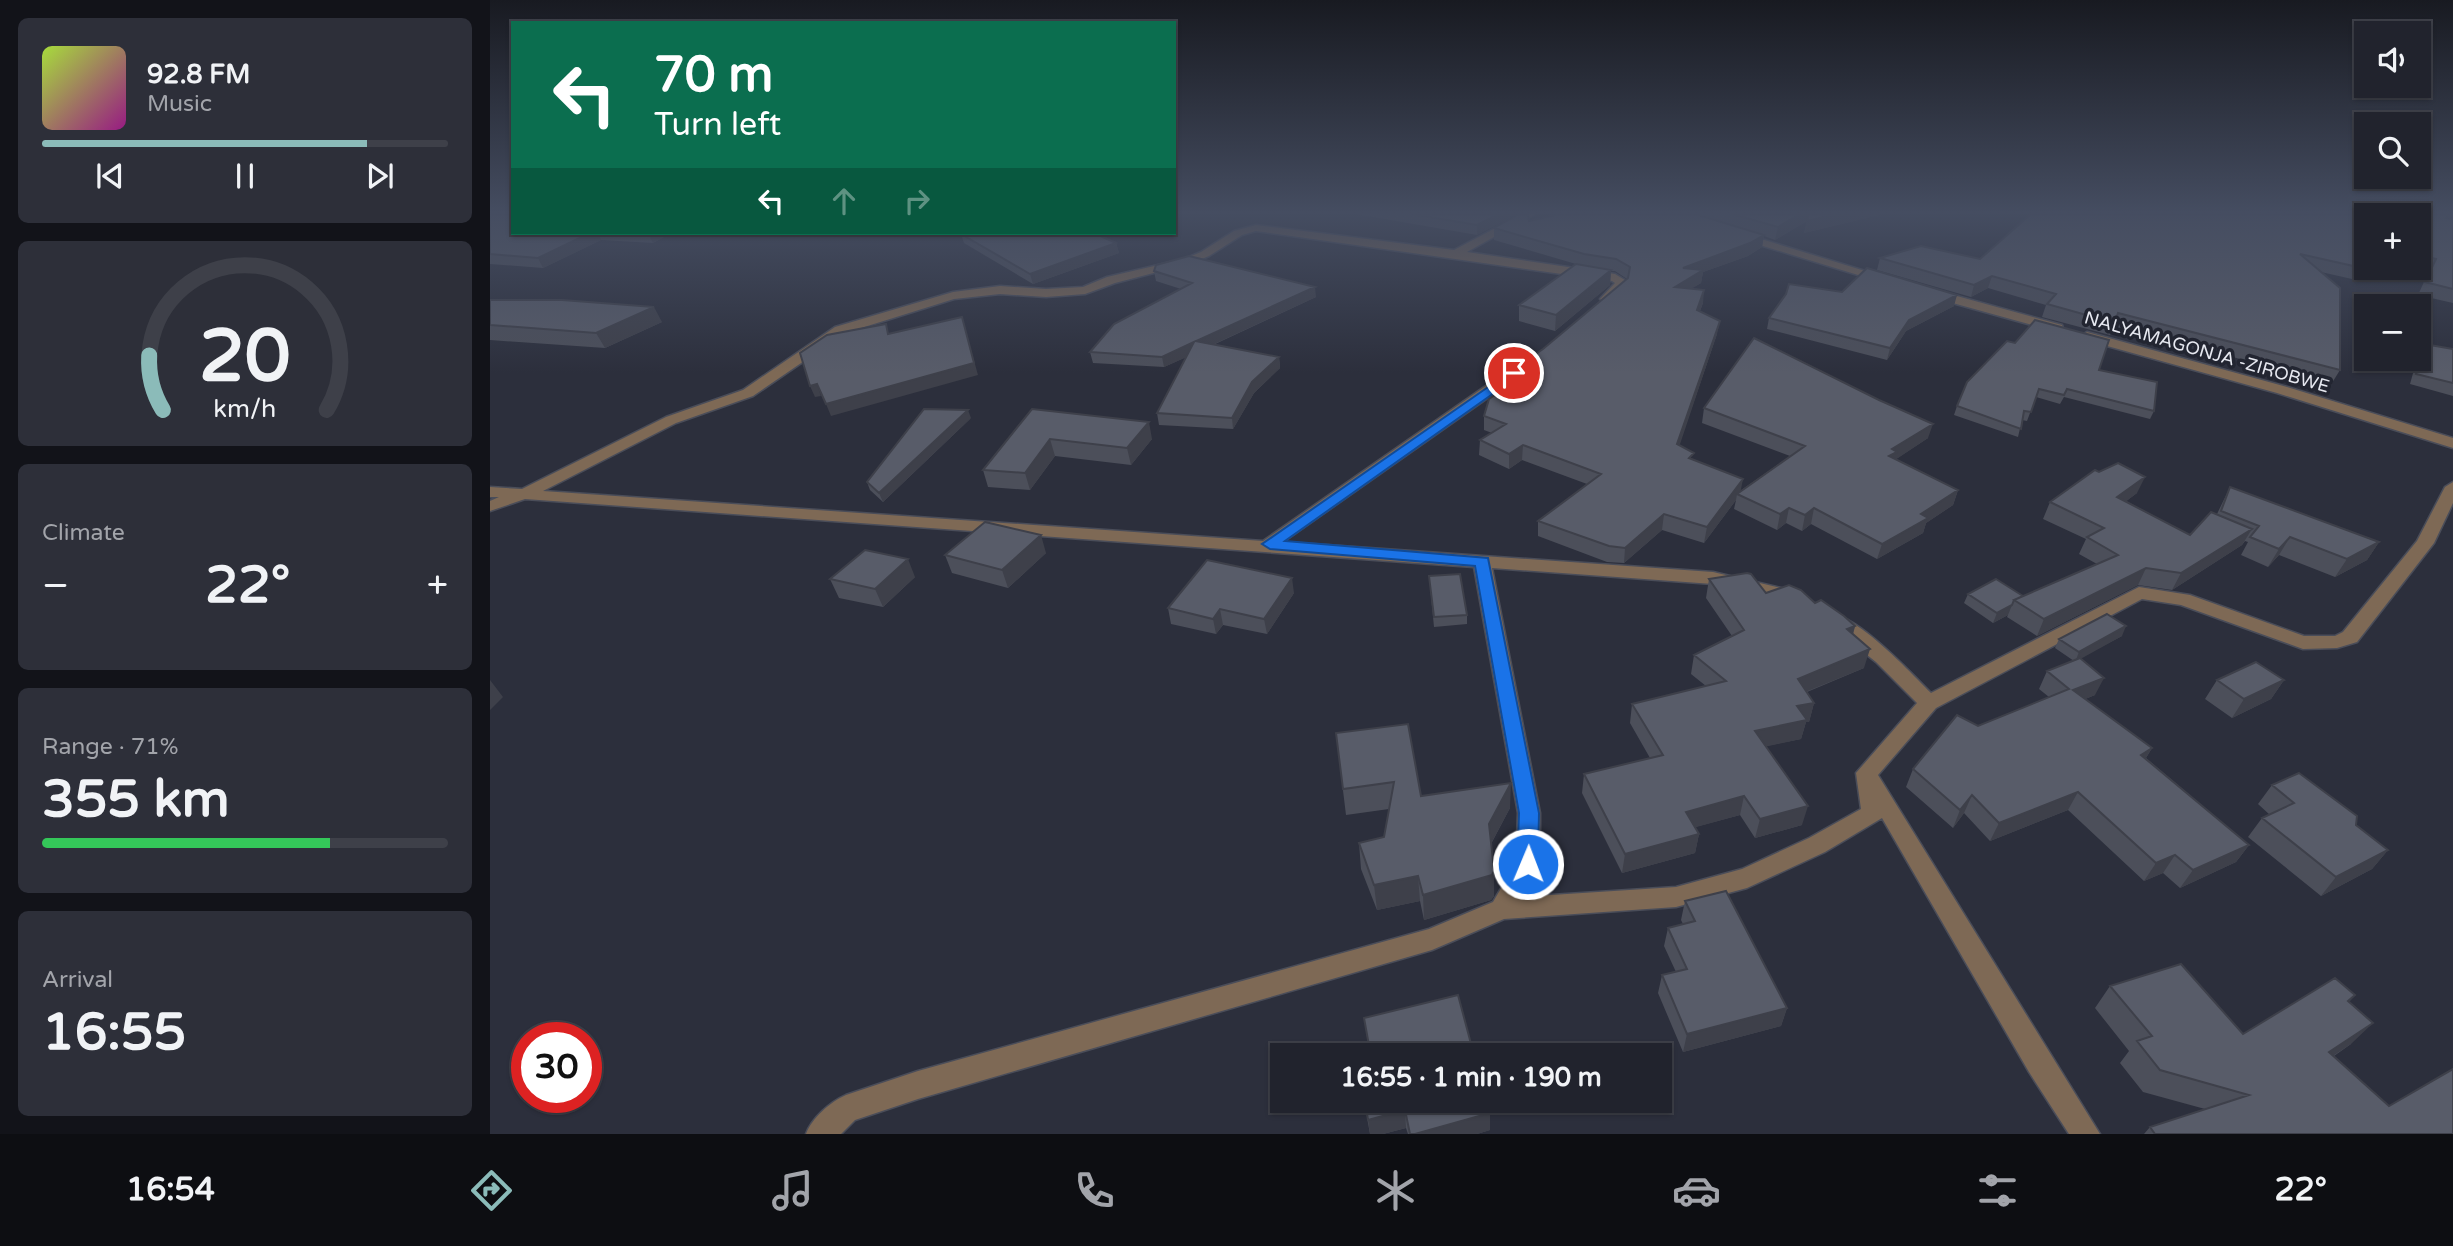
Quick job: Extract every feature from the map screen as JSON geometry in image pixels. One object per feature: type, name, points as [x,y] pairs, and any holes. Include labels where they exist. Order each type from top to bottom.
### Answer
[{"type":"street","points":[[490,506],[525,494],[671,420],[748,393],[840,330],[953,296],[1000,290],[1046,293],[1085,290],[1111,280],[1164,267]]},
{"type":"street","points":[[1542,267],[1615,278],[1622,282],[1621,286],[1594,309]]},
{"type":"street","points":[[1844,267],[1899,283]]},
{"type":"street","name":"NALYAMAGONJA -ZIROBWE","points":[[1924,290],[2281,390],[2453,443]]},
{"type":"street","points":[[1270,544],[1545,349]]},
{"type":"street","points":[[820,1134],[846,1109],[918,1085],[1432,939],[1502,908],[1676,897],[1747,878],[1817,845],[1873,813],[1867,774],[1929,703],[2138,593],[2184,599],[2303,643],[2337,642],[2350,637],[2425,543],[2453,487]]},
{"type":"street","points":[[490,492],[1270,544],[1713,578],[1783,594],[1813,608],[1853,632],[1929,703]]},
{"type":"street","points":[[1482,562],[1529,813],[1528,864],[1502,908]]},
{"type":"street","points":[[1867,774],[2039,1063],[2086,1134]]},
{"type":"building","points":[[1018,267],[1050,267],[1030,274]]},
{"type":"building","points":[[1155,267],[1233,267],[1315,287],[1196,341],[1279,357],[1252,382],[1232,418],[1157,413],[1194,342],[1162,357],[1090,352],[1114,324],[1192,283],[1154,271]]},
{"type":"building","points":[[1572,267],[1611,270],[1556,315],[1519,305]]},
{"type":"building","points":[[1630,267],[1686,267],[1683,268],[1703,270],[1675,287],[1704,290],[1697,310],[1720,321],[1677,444],[1694,453],[1689,458],[1743,479],[1707,527],[1664,514],[1625,548],[1609,546],[1538,521],[1601,474],[1523,445],[1509,454],[1480,440],[1506,424],[1484,416],[1489,399],[1526,374],[1513,370],[1543,349],[1628,278]]},
{"type":"building","points":[[1911,267],[2315,267],[2340,288],[2340,370],[2118,313],[2115,323],[2047,304],[2056,294],[1992,276],[1974,285]]},
{"type":"building","points":[[2432,267],[2453,267],[2453,289],[2425,282],[2431,280]]},
{"type":"building","points":[[1867,268],[1957,295],[1909,320],[1890,348],[1769,318],[1786,294],[1789,284],[1842,292]]},
{"type":"building","points":[[490,300],[562,300],[654,307],[596,333],[490,325]]},
{"type":"building","points":[[962,317],[974,363],[826,404],[817,384],[810,386],[800,353],[827,335],[886,324],[888,334]]},
{"type":"building","points":[[2035,320],[2109,340],[2099,370],[2157,382],[2154,411],[2067,389],[2064,395],[2039,389],[2031,412],[2024,411],[2021,429],[1957,406],[1967,382],[2007,341],[2015,343]]},
{"type":"building","points":[[1754,338],[1933,424],[1892,449],[1897,452],[1889,456],[1958,490],[1921,514],[1928,518],[1882,544],[1814,508],[1805,515],[1789,508],[1780,514],[1737,494],[1805,446],[1704,408]]},
{"type":"building","points":[[2431,345],[2453,349],[2453,383],[2416,374],[2417,371],[2431,371]]},
{"type":"building","points":[[924,409],[968,410],[879,493],[867,482]]},
{"type":"building","points":[[1032,409],[1149,422],[1127,448],[1050,439],[1025,473],[983,470]]},
{"type":"building","points":[[2118,463],[2145,477],[2117,497],[2190,535],[2211,512],[2252,529],[2181,573],[2146,568],[2044,619],[2014,600],[2118,555],[2087,537],[2104,528],[2050,502],[2095,470],[2099,472]]},
{"type":"building","points":[[2230,487],[2379,542],[2347,559],[2290,537],[2279,549],[2250,537],[2259,526],[2221,511]]},
{"type":"building","points":[[985,522],[1041,535],[1002,570],[945,555]]},
{"type":"building","points":[[865,550],[908,559],[875,589],[830,579]]},
{"type":"building","points":[[1207,560],[1292,578],[1264,619],[1220,609],[1213,619],[1168,608]]},
{"type":"building","points":[[1460,574],[1467,615],[1434,617],[1429,576]]},
{"type":"building","points":[[1751,574],[1766,593],[1789,585],[1801,590],[1815,603],[1821,600],[1855,626],[1847,629],[1870,649],[1798,679],[1814,703],[1797,706],[1807,720],[1755,731],[1808,806],[1760,819],[1744,796],[1686,812],[1699,834],[1625,854],[1584,774],[1663,755],[1632,704],[1726,681],[1694,655],[1744,630],[1709,579]]},
{"type":"building","points":[[1996,579],[2023,596],[1997,613],[1968,594]]},
{"type":"building","points":[[2107,614],[2126,626],[2079,652],[2059,639]]},
{"type":"building","points":[[2080,658],[2104,678],[2073,690],[2152,748],[2141,755],[2249,845],[2193,870],[2175,855],[2156,863],[2078,792],[1999,823],[1972,795],[1960,810],[1913,769],[1957,715],[1978,726],[2069,689],[2047,671]]},
{"type":"building","points":[[2256,662],[2284,680],[2244,699],[2217,680]]},
{"type":"building","points":[[1408,724],[1421,796],[1511,783],[1489,824],[1494,870],[1492,875],[1423,895],[1418,876],[1374,885],[1359,843],[1384,837],[1394,782],[1343,789],[1336,733]]},
{"type":"building","points":[[2299,773],[2357,816],[2356,825],[2388,850],[2336,877],[2262,818],[2294,803],[2272,785]]},
{"type":"building","points":[[1726,891],[1787,1008],[1687,1034],[1662,975],[1687,969],[1668,928],[1695,921],[1685,901]]},
{"type":"building","points":[[2181,964],[2243,1034],[2335,978],[2355,995],[2348,1001],[2373,1023],[2329,1052],[2389,1106],[2453,1069],[2453,1134],[2155,1134],[2150,1127],[2249,1095],[2160,1070],[2137,1041],[2152,1036],[2110,986]]},
{"type":"building","points":[[1458,995],[1471,1043],[1369,1043],[1364,1018]]},
{"type":"building","points":[[1367,1113],[1394,1113],[1368,1120]]},
{"type":"building","points":[[1406,1113],[1490,1113],[1415,1134],[1410,1134]]},
{"type":"route","points":[[1514,373],[1270,544],[1482,562],[1529,813],[1528,864]]}]
